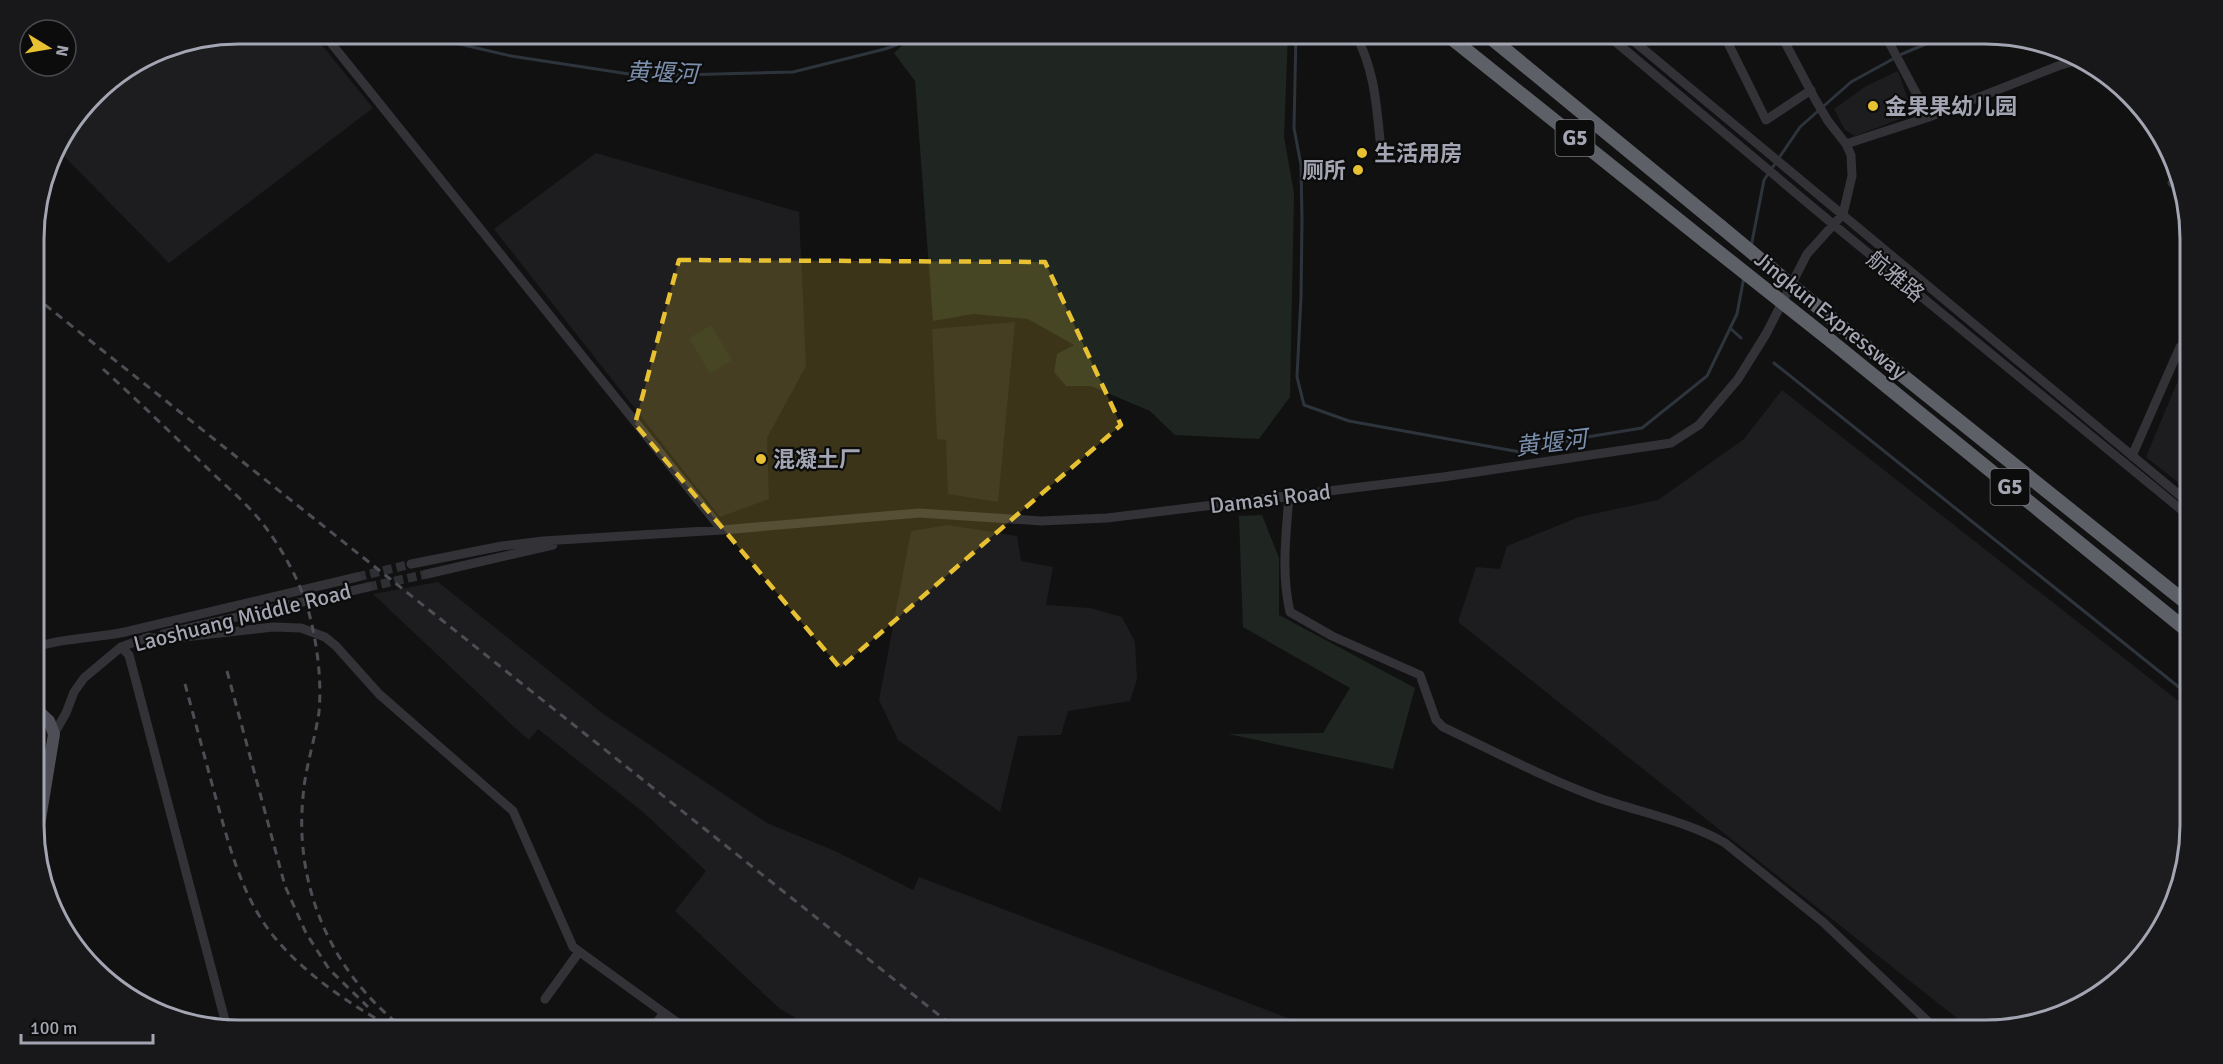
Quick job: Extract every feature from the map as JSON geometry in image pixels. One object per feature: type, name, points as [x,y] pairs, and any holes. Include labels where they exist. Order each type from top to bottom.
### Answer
[{"type":"highway","name":"Jingkun Expressway","points":[[1459,44],[1831,341],[2180,625]]},
{"type":"highway","name":"Jingkun Expressway","points":[[1498,44],[1842,327],[2180,597]]},
{"type":"main road","points":[[44,717],[49,721],[54,734],[44,795]]},
{"type":"street","points":[[332,44],[722,530]]},
{"type":"street","points":[[1360,44],[1375,88],[1380,140]]},
{"type":"street","name":"航雅路","points":[[1618,44],[1760,164],[2180,509]]},
{"type":"street","name":"航雅路","points":[[1637,44],[2180,496]]},
{"type":"street","points":[[1728,44],[1766,120],[1813,94]]},
{"type":"street","points":[[1786,44],[1828,121],[1846,144],[1851,155],[1852,176],[1843,214]]},
{"type":"street","points":[[1890,44],[1929,117]]},
{"type":"street","points":[[1846,144],[1929,117],[2068,63]]},
{"type":"street","name":"Damasi Road","points":[[722,530],[919,513],[1041,521],[1107,518],[1443,477],[1671,443],[1699,425],[1738,379],[1766,334],[1806,254],[1843,214]]},
{"type":"street","points":[[2132,456],[2180,347]]},
{"type":"street","points":[[1289,496],[1284,572],[1285,592],[1290,612],[1332,636],[1420,675],[1436,720],[1443,727],[1554,782],[1635,811],[1707,832],[1725,843],[1823,922],[1926,1020]]},
{"type":"street","points":[[411,564],[502,546],[579,538],[722,530]]},
{"type":"street","points":[[427,574],[579,538]]},
{"type":"street","name":"Laoshuang Middle Road","points":[[44,645],[125,632],[357,577]]},
{"type":"street","name":"Laoshuang Middle Road","points":[[54,734],[66,713],[74,692],[84,678],[121,647],[145,638],[368,587]]},
{"type":"street","points":[[145,638],[184,637],[273,627],[301,628],[325,637],[379,694],[513,811],[573,947],[674,1020]]},
{"type":"street","points":[[121,647],[129,655],[225,1020]]},
{"type":"street","points":[[545,999],[579,952]]},
{"type":"street","points":[[659,1020],[664,1013]]},
{"type":"highlighted area","points":[[679,260],[1045,262],[1121,425],[840,668],[635,424]]},
{"type":"shaded area","points":[[226,44],[321,44],[373,108],[169,263],[63,155],[84,120],[110,92],[130,76],[176,54],[201,47]]},
{"type":"shaded area","points":[[904,44],[1288,44],[1284,137],[1294,193],[1290,397],[1259,439],[1175,435],[1150,411],[1091,386],[1066,386],[1054,372],[1057,354],[1074,345],[1028,319],[973,314],[933,321],[915,81],[894,53]]},
{"type":"shaded area","name":"金果果幼儿园","points":[[1898,71],[1909,103],[1905,117],[1855,136],[1845,130],[1834,109],[1866,86]]},
{"type":"shaded area","points":[[596,153],[799,212],[806,366],[767,438],[769,499],[720,517],[494,229]]},
{"type":"shaded area","points":[[1015,322],[998,502],[948,494],[946,440],[937,439],[932,329]]},
{"type":"shaded area","points":[[711,325],[732,360],[710,374],[689,338]]},
{"type":"shaded area","points":[[2180,376],[2180,484],[2146,457]]},
{"type":"shaded area","points":[[1782,390],[2180,702],[2180,825],[2176,863],[2169,888],[2153,923],[2139,944],[2113,972],[2093,988],[2047,1010],[2022,1017],[1997,1020],[1959,1020],[1458,622],[1476,567],[1500,569],[1507,546],[1579,517],[1658,500],[1744,439]]},
{"type":"shaded area","points":[[1262,515],[1279,558],[1279,615],[1415,688],[1393,769],[1228,734],[1323,733],[1350,688],[1243,627],[1239,516]]},
{"type":"shaded area","points":[[948,525],[1017,536],[1021,561],[1053,567],[1046,605],[1090,608],[1122,617],[1135,642],[1137,679],[1130,701],[1068,711],[1061,735],[1018,736],[1000,812],[898,740],[879,700],[911,531]]},
{"type":"shaded area","points":[[438,582],[602,713],[767,823],[835,851],[913,890],[919,877],[1293,1020],[800,1020],[780,1009],[675,911],[706,871],[643,812],[538,729],[529,740],[373,594]]},
{"type":"waterway","name":"黄堰河","points":[[459,44],[511,56],[642,76],[793,72],[897,44]]},
{"type":"waterway","name":"黄堰河","points":[[1296,44],[1294,128],[1301,165],[1302,220],[1297,377],[1304,405],[1349,421],[1520,452],[1642,428],[1707,376],[1737,314],[1744,277]]},
{"type":"waterway","name":"黄堰河","points":[[1751,247],[1764,180],[1800,127],[1851,82],[1902,54],[1926,44]]},
{"type":"waterway","points":[[1730,328],[1741,338]]},
{"type":"waterway","points":[[1774,363],[2180,688]]},
{"type":"tunnel","points":[[357,577],[411,564]]},
{"type":"tunnel","points":[[368,587],[427,574]]},
{"type":"railway","points":[[44,304],[945,1020]]},
{"type":"railway","points":[[103,369],[249,508],[277,544],[296,578],[312,625],[319,675],[319,712],[303,797],[302,831],[305,864],[312,897],[339,957],[358,984],[394,1020]]},
{"type":"railway","points":[[227,671],[285,886],[306,933],[329,969],[368,1007]]},
{"type":"railway","points":[[185,684],[231,851],[253,905],[275,938],[301,965],[346,1000],[378,1020]]},
{"type":"place","name":"金果果幼儿园","points":[[1873,106]]},
{"type":"place","name":"生活用房","points":[[1362,153]]},
{"type":"place","name":"厕所","points":[[1358,170]]},
{"type":"place","name":"混凝土厂","points":[[761,459]]}]
